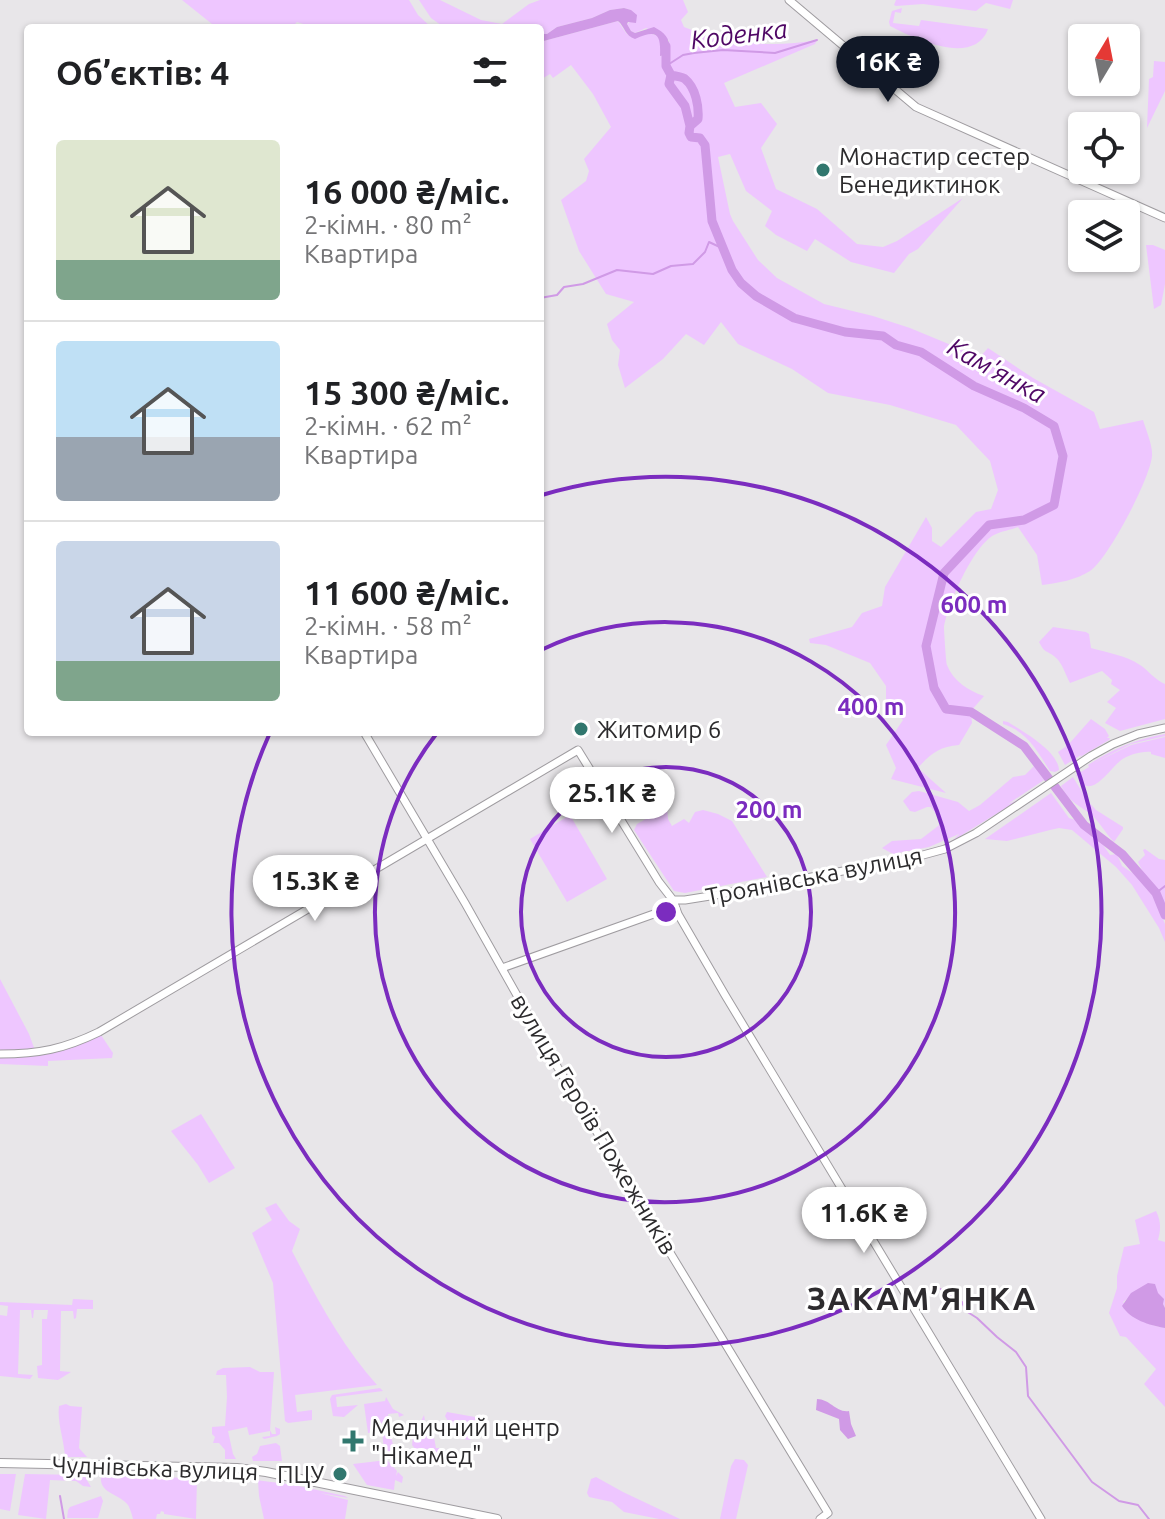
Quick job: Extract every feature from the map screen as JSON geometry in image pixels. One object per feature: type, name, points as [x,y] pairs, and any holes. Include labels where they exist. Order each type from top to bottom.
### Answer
[{"type":"main road","name":"Чуднівська вулиця","points":[[0,1465],[237,1472],[480,1519]]},
{"type":"main road","name":"Чуднівська вулиця","points":[[0,1465],[241,1469],[497,1519]]},
{"type":"street","points":[[789,0],[916,107],[1165,218]]},
{"type":"street","name":"Троянівська вулиця","points":[[502,968],[665,910],[673,900],[710,896],[932,853],[980,831],[1091,756],[1138,734],[1165,728]]},
{"type":"street","name":"вулиця Героїв Пожежників","points":[[366,736],[571,1089],[828,1513],[820,1519]]},
{"type":"street","points":[[0,1054],[36,1053],[74,1044],[99,1032],[578,750],[673,900],[725,995],[1041,1519]]},
{"type":"shaded area","points":[[182,0],[409,0],[428,24],[297,22],[212,24]]},
{"type":"shaded area","points":[[419,0],[440,0],[481,20],[502,24],[439,24],[431,18]]},
{"type":"shaded area","points":[[540,0],[683,0],[688,12],[681,20],[684,27],[700,33],[750,43],[783,44],[817,40],[815,44],[724,83],[735,107],[761,103],[777,124],[761,148],[776,189],[817,209],[857,244],[883,247],[963,198],[894,273],[851,262],[815,239],[807,251],[776,235],[765,226],[772,211],[746,191],[730,154],[718,157],[730,214],[758,260],[777,278],[824,304],[910,328],[980,357],[988,348],[1033,378],[1094,412],[1100,429],[1143,420],[1151,448],[1150,467],[1117,535],[1090,571],[1073,579],[1042,585],[1037,555],[1018,527],[986,541],[970,563],[950,605],[944,628],[947,663],[957,681],[984,696],[971,711],[972,723],[959,745],[936,752],[918,768],[946,793],[891,779],[896,768],[886,745],[903,720],[886,699],[886,686],[870,663],[826,645],[810,643],[809,639],[852,627],[862,613],[882,606],[885,587],[926,517],[932,528],[932,541],[941,547],[976,512],[991,509],[998,490],[990,461],[956,425],[890,405],[828,393],[792,369],[738,344],[721,322],[704,345],[686,334],[663,359],[625,388],[618,365],[620,350],[612,340],[607,324],[634,302],[606,294],[579,251],[561,200],[586,181],[589,171],[584,159],[611,127],[593,94],[571,65],[553,78],[550,74],[544,78],[544,41],[618,21],[631,37],[649,33],[658,36],[661,56],[669,54],[669,40],[646,28],[635,33],[631,31],[627,24],[631,10],[624,8],[557,27],[544,34],[544,24],[502,24],[529,4]]},
{"type":"shaded area","points":[[896,0],[1013,0],[1010,9],[986,3],[976,11],[923,4],[896,6]]},
{"type":"shaded area","points":[[624,8],[637,15],[636,23],[627,24],[635,33],[654,27],[665,35],[669,41],[669,54],[660,56],[660,43],[653,34],[635,39],[618,21],[544,41],[544,34],[557,27]]},
{"type":"shaded area","points":[[902,8],[901,13],[895,12],[893,23],[919,26],[921,20],[988,29],[981,40],[970,46],[943,47],[890,26],[892,11]]},
{"type":"shaded area","points":[[1154,61],[1165,62],[1165,91],[1147,128],[1149,79],[1153,77]]},
{"type":"shaded area","points":[[1146,245],[1165,250],[1165,284],[1161,305],[1154,309]]},
{"type":"shaded area","points":[[1053,627],[1086,632],[1091,648],[1134,662],[1165,684],[1165,719],[1120,731],[1105,723],[1116,708],[1107,702],[1120,690],[1111,684],[1112,680],[1102,671],[1070,683],[1060,662],[1039,642]]},
{"type":"shaded area","points":[[1091,719],[1105,729],[1109,740],[1065,765],[1058,752]]},
{"type":"shaded area","points":[[1003,721],[1047,749],[1059,770],[1050,771],[1031,743]]},
{"type":"shaded area","points":[[1165,734],[1131,744],[1092,764],[1131,745],[1165,737],[1165,758],[1151,752],[1131,755],[1092,786],[1081,783],[1076,775],[1088,765],[1116,749],[1135,742]]},
{"type":"shaded area","points":[[1034,766],[1044,780],[1008,804],[1019,800],[957,838],[954,839],[959,834],[929,847],[893,854],[882,848],[892,841],[921,839],[942,823],[931,807],[910,811],[903,801],[912,792],[919,791],[958,802],[969,811],[1013,777],[1025,775]]},
{"type":"shaded area","points":[[1073,777],[1096,810],[1123,827],[1114,842],[1095,819],[1064,791],[1061,786]]},
{"type":"shaded area","points":[[1051,793],[1069,818],[1089,824],[1110,855],[1117,854],[1122,866],[1137,876],[1152,894],[1165,924],[1165,942],[1132,885],[1116,867],[1072,830],[1059,828],[1007,841],[985,839]]},
{"type":"shaded area","points":[[667,807],[672,826],[684,819],[689,823],[695,812],[703,810],[732,821],[767,877],[685,893],[674,891],[634,830],[637,824]]},
{"type":"shaded area","points":[[570,815],[607,879],[567,902],[530,839]]},
{"type":"shaded area","points":[[1145,849],[1165,860],[1165,911],[1159,893],[1138,862],[1145,855]]},
{"type":"shaded area","points":[[0,979],[36,1053],[99,1032],[113,1053],[112,1058],[48,1061],[48,1066],[0,1064]]},
{"type":"shaded area","points":[[201,1114],[235,1168],[209,1183],[171,1131]]},
{"type":"shaded area","points":[[276,1203],[289,1221],[300,1229],[292,1251],[310,1286],[341,1338],[377,1385],[295,1395],[297,1412],[312,1410],[312,1420],[288,1423],[285,1421],[273,1283],[252,1233],[272,1220],[265,1208]]},
{"type":"shaded area","points":[[1156,1211],[1160,1225],[1158,1240],[1165,1242],[1165,1308],[1163,1304],[1128,1298],[1123,1302],[1141,1320],[1165,1328],[1165,1407],[1144,1384],[1156,1369],[1126,1337],[1120,1336],[1109,1313],[1124,1247],[1140,1244],[1135,1220]]},
{"type":"shaded area","points":[[1148,1283],[1155,1284],[1164,1299],[1165,1328],[1135,1318],[1122,1306],[1131,1293]]},
{"type":"shaded area","points":[[73,1299],[93,1300],[93,1309],[77,1309],[74,1319],[73,1311],[61,1311],[60,1371],[71,1372],[58,1380],[38,1378],[37,1366],[42,1365],[42,1319],[47,1319],[48,1310],[34,1310],[32,1318],[31,1310],[20,1310],[18,1374],[33,1375],[30,1379],[0,1376],[0,1315],[7,1316],[8,1306],[0,1305],[0,1302],[72,1305]]},
{"type":"shaded area","points":[[250,1367],[260,1372],[274,1372],[270,1430],[276,1434],[275,1427],[280,1429],[280,1434],[264,1439],[262,1437],[270,1436],[270,1431],[249,1435],[247,1427],[228,1431],[236,1459],[225,1459],[225,1450],[219,1443],[213,1443],[215,1437],[212,1434],[212,1427],[225,1426],[226,1375],[216,1375],[217,1371]]},
{"type":"shaded area","points":[[380,1388],[383,1391],[336,1397],[337,1407],[358,1405],[344,1417],[333,1416],[332,1395]]},
{"type":"shaded area","points":[[386,1397],[393,1409],[404,1415],[388,1414],[399,1459],[387,1453],[383,1444],[383,1429],[368,1433],[364,1404],[385,1401]]},
{"type":"shaded area","points":[[817,1399],[849,1411],[856,1436],[848,1439],[840,1430],[839,1419],[816,1410]]},
{"type":"shaded area","points":[[59,1406],[82,1407],[79,1448],[87,1457],[65,1457]]},
{"type":"shaded area","points":[[447,1412],[475,1417],[478,1422],[474,1438],[457,1438],[445,1416]]},
{"type":"shaded area","points":[[424,1415],[427,1432],[433,1432],[436,1448],[442,1448],[444,1465],[428,1463],[424,1459],[429,1454],[428,1449],[416,1450],[412,1445]]},
{"type":"shaded area","points":[[276,1443],[280,1446],[282,1461],[253,1461],[252,1457],[260,1446]]},
{"type":"shaded area","points":[[735,1459],[744,1460],[748,1465],[736,1519],[720,1519],[731,1466]]},
{"type":"shaded area","points":[[387,1460],[397,1471],[396,1476],[398,1472],[403,1477],[402,1483],[395,1480],[394,1490],[367,1485],[353,1464]]},
{"type":"shaded area","points":[[0,1474],[16,1474],[10,1511],[0,1509]]},
{"type":"shaded area","points":[[25,1474],[84,1475],[91,1487],[76,1481],[50,1480],[46,1519],[18,1515]]},
{"type":"shaded area","points":[[218,1475],[294,1485],[345,1496],[348,1498],[320,1493],[348,1500],[345,1519],[264,1519],[258,1481]]},
{"type":"shaded area","points":[[101,1476],[197,1478],[196,1519],[161,1511],[156,1519],[133,1519],[128,1505],[103,1486]]},
{"type":"shaded area","points":[[596,1477],[680,1519],[659,1519],[624,1512],[612,1502],[589,1497],[587,1493],[591,1479]]},
{"type":"shaded area","points":[[101,1496],[103,1501],[98,1518],[67,1518],[70,1507]]},
{"type":"waterway","name":"Коденка","points":[[666,66],[683,55],[694,53],[723,50],[775,53],[817,40]]},
{"type":"waterway","name":"Кам'янка","points":[[666,46],[666,66],[671,75],[685,79],[696,98],[698,119],[690,126],[689,133],[691,137],[700,138],[705,145],[712,221],[732,270],[741,283],[756,296],[794,318],[845,332],[883,336],[896,345],[921,352],[974,386],[1024,408],[1054,426],[1063,456],[1054,505],[1024,520],[989,525],[944,573],[926,646],[934,688],[946,709],[971,712],[1024,746],[1084,825],[1122,854],[1156,893],[1165,915]]},
{"type":"waterway","points":[[671,75],[669,84],[685,106],[690,126]]},
{"type":"waterway","points":[[544,297],[557,295],[564,287],[583,284],[617,270],[653,274],[671,266],[693,264],[705,252],[709,242],[724,249]]},
{"type":"waterway","points":[[1156,893],[1165,886]]},
{"type":"waterway","points":[[937,1287],[962,1302],[966,1311],[1016,1352],[1026,1367],[1028,1396],[1092,1482],[1119,1501],[1138,1505],[1149,1519]]},
{"type":"waterway","points":[[60,1496],[64,1519]]},
{"type":"place","name":"Монастир сестер Бенедиктинок","points":[[823,170]]},
{"type":"place","name":"Житомир 6","points":[[581,729]]},
{"type":"place","name":"Медичний центр \"Нікамед\"","points":[[353,1441]]},
{"type":"place","name":"ПЦУ","points":[[340,1474]]},
{"type":"district","name":"ЗАКАМ’ЯНКА","points":[[922,1298]]}]
